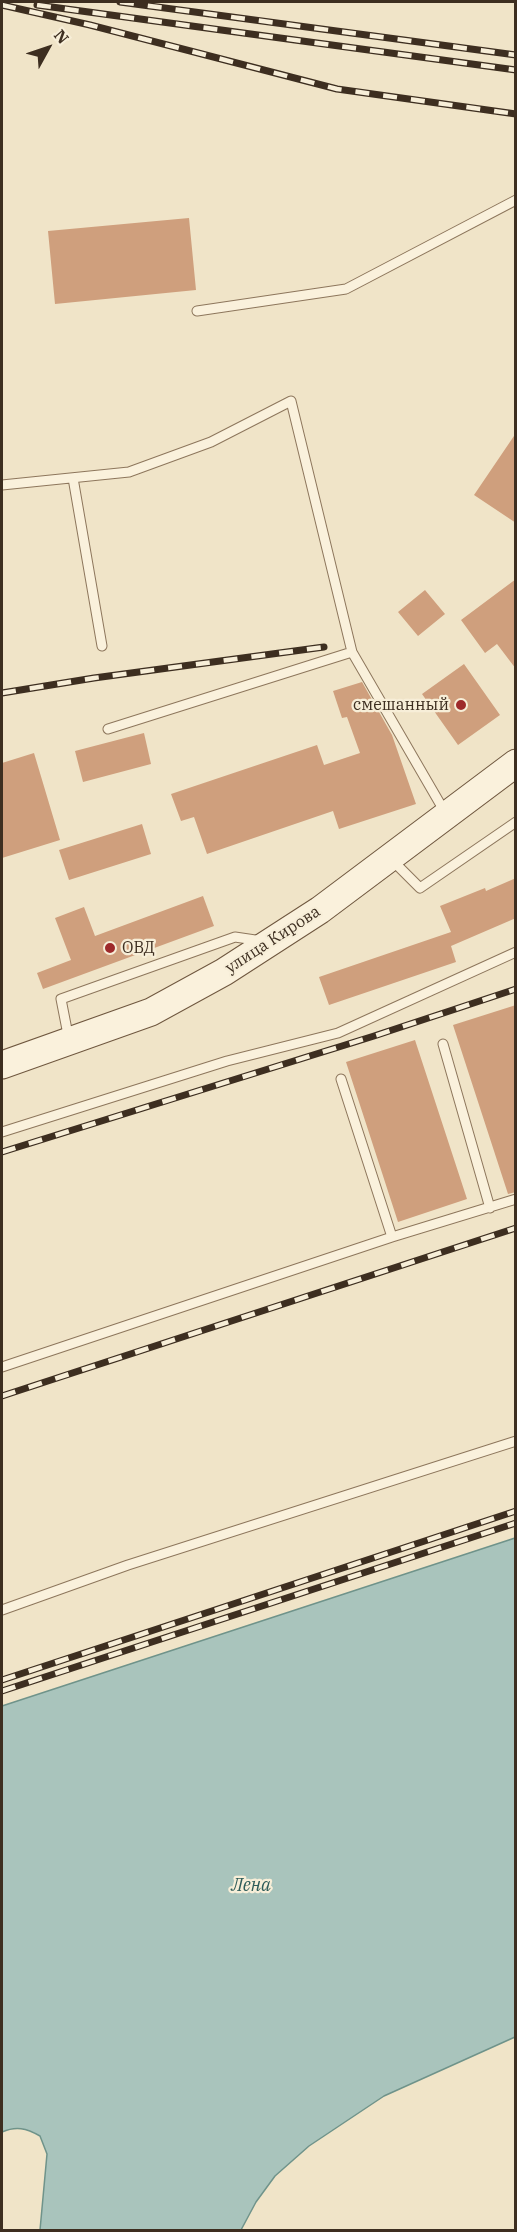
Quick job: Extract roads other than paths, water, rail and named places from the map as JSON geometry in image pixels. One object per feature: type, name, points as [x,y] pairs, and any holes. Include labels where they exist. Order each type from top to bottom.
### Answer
[{"type":"main road","name":"улица Кирова","points":[[2,1065],[151,1012],[225,972],[320,910],[516,763]]},
{"type":"lane","points":[[197,311],[346,289],[516,200]]},
{"type":"lane","points":[[2,485],[129,472],[211,441],[291,401],[352,652],[447,816]]},
{"type":"lane","points":[[73,478],[102,646]]},
{"type":"lane","points":[[108,729],[352,652]]},
{"type":"lane","points":[[390,858],[420,888],[516,822]]},
{"type":"lane","points":[[69,1042],[61,999],[235,937],[271,942]]},
{"type":"lane","points":[[2,1132],[227,1060],[338,1033],[516,952]]},
{"type":"lane","points":[[443,1044],[490,1208]]},
{"type":"lane","points":[[340,1079],[392,1237]]},
{"type":"lane","points":[[2,1367],[392,1237],[516,1199]]},
{"type":"lane","points":[[2,1610],[128,1565],[516,1441]]},
{"type":"water","name":"Лена","points":[[515,1538],[515,2037],[384,2096],[309,2146],[275,2176],[256,2202],[241,2230],[40,2230],[47,2154],[40,2136],[35,2133],[16,2129],[2,2132],[2,1706]]},
{"type":"railway","points":[[120,2],[516,55]]},
{"type":"railway","points":[[2,5],[90,25],[337,89],[516,114]]},
{"type":"railway","points":[[37,5],[516,70]]},
{"type":"railway","points":[[2,693],[94,678],[324,647]]},
{"type":"railway","points":[[2,1152],[374,1036],[516,989]]},
{"type":"railway","points":[[2,1396],[516,1228]]},
{"type":"railway","points":[[2,1680],[516,1511]]},
{"type":"railway","points":[[2,1691],[516,1523]]},
{"type":"place","name":"смешанный","points":[[461,705]]},
{"type":"place","name":"ОВД","points":[[110,948]]}]
